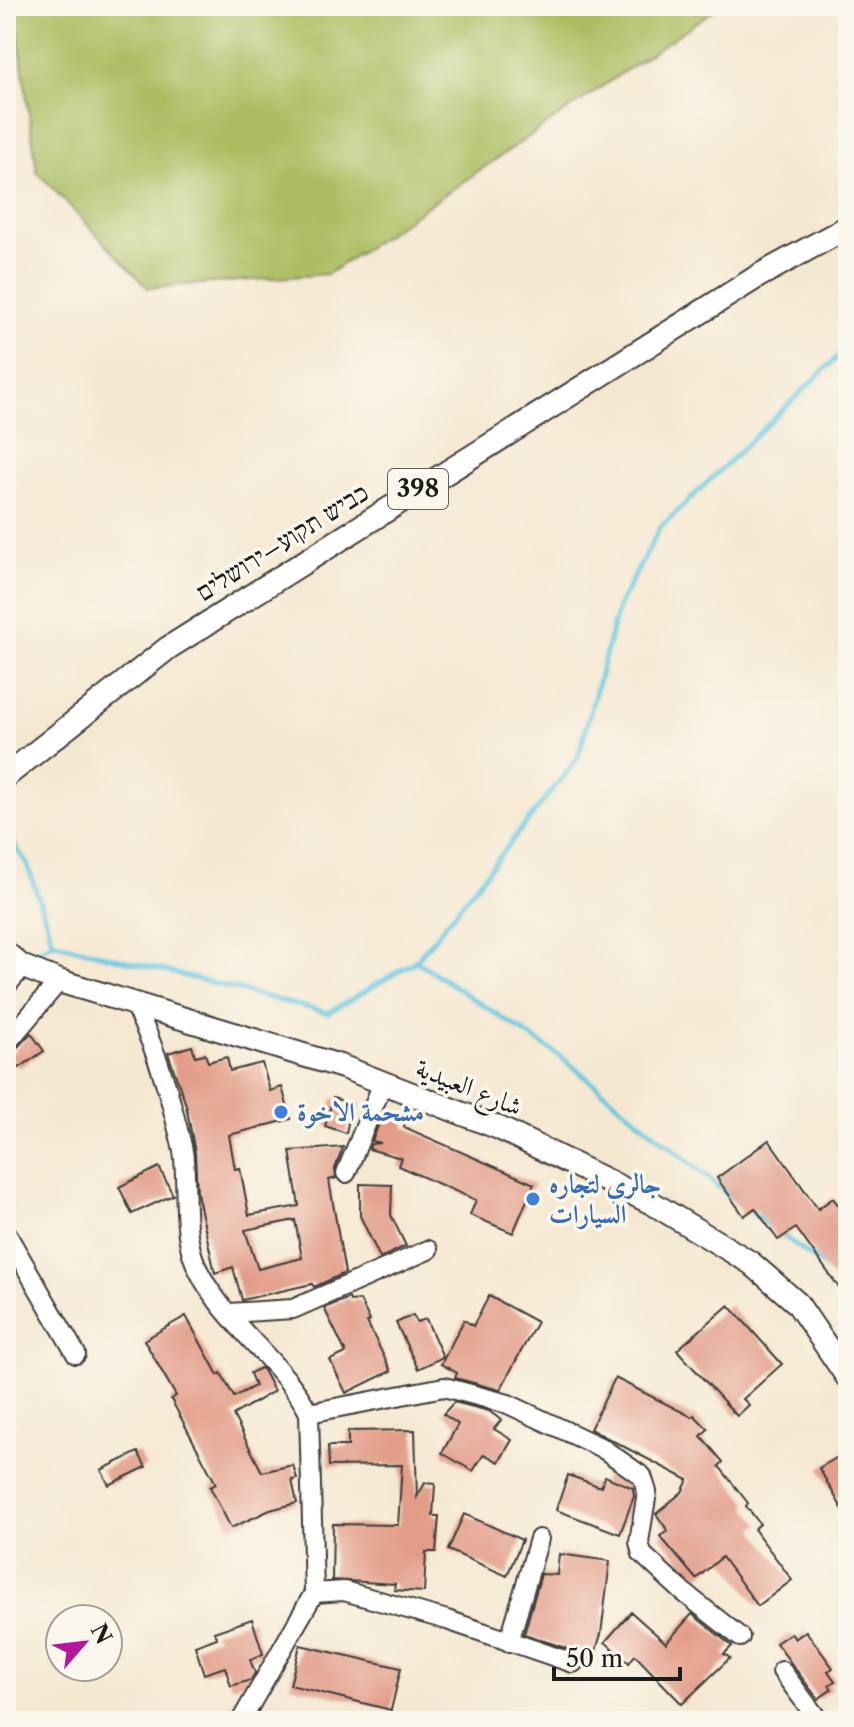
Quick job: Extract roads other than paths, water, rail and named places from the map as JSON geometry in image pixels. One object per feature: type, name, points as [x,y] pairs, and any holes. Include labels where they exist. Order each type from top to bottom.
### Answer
[{"type":"main road","name":"כביש תקוע–ירושלים","points":[[6,776],[168,648],[760,275],[848,227]]},
{"type":"main road","name":"شارع العبيدية","points":[[11,967],[343,1067],[499,1128],[652,1203],[751,1263],[797,1303],[848,1378]]},
{"type":"street","points":[[6,1044],[59,981]]},
{"type":"street","points":[[133,1003],[164,1072],[184,1156],[188,1233],[193,1256],[203,1279],[297,1389],[309,1413],[314,1593],[241,1721]]},
{"type":"street","points":[[346,1173],[383,1083]]},
{"type":"street","points":[[6,1233],[76,1354]]},
{"type":"street","points":[[229,1313],[293,1309],[428,1250]]},
{"type":"street","points":[[309,1413],[444,1387],[508,1404],[602,1448],[642,1476],[647,1492],[639,1542],[642,1554],[740,1637]]},
{"type":"street","points":[[509,1642],[539,1539]]},
{"type":"street","points":[[314,1593],[344,1591],[447,1620],[573,1663]]},
{"type":"street","points":[[782,1671],[819,1721]]},
{"type":"waterway","points":[[53,942],[328,1013],[416,961],[578,758],[618,607],[660,528],[848,347]]},
{"type":"waterway","points":[[6,832],[27,864],[53,942],[33,955]]},
{"type":"waterway","points":[[416,961],[560,1056],[735,1200]]},
{"type":"waterway","points":[[6,1079],[9,1076]]},
{"type":"waterway","points":[[746,1208],[770,1226]]},
{"type":"waterway","points":[[778,1232],[828,1269]]},
{"type":"place","name":"مشحمة الاخوة","points":[[281,1112]]},
{"type":"place","name":"جالري لتجاره السيارات","points":[[533,1199]]}]
